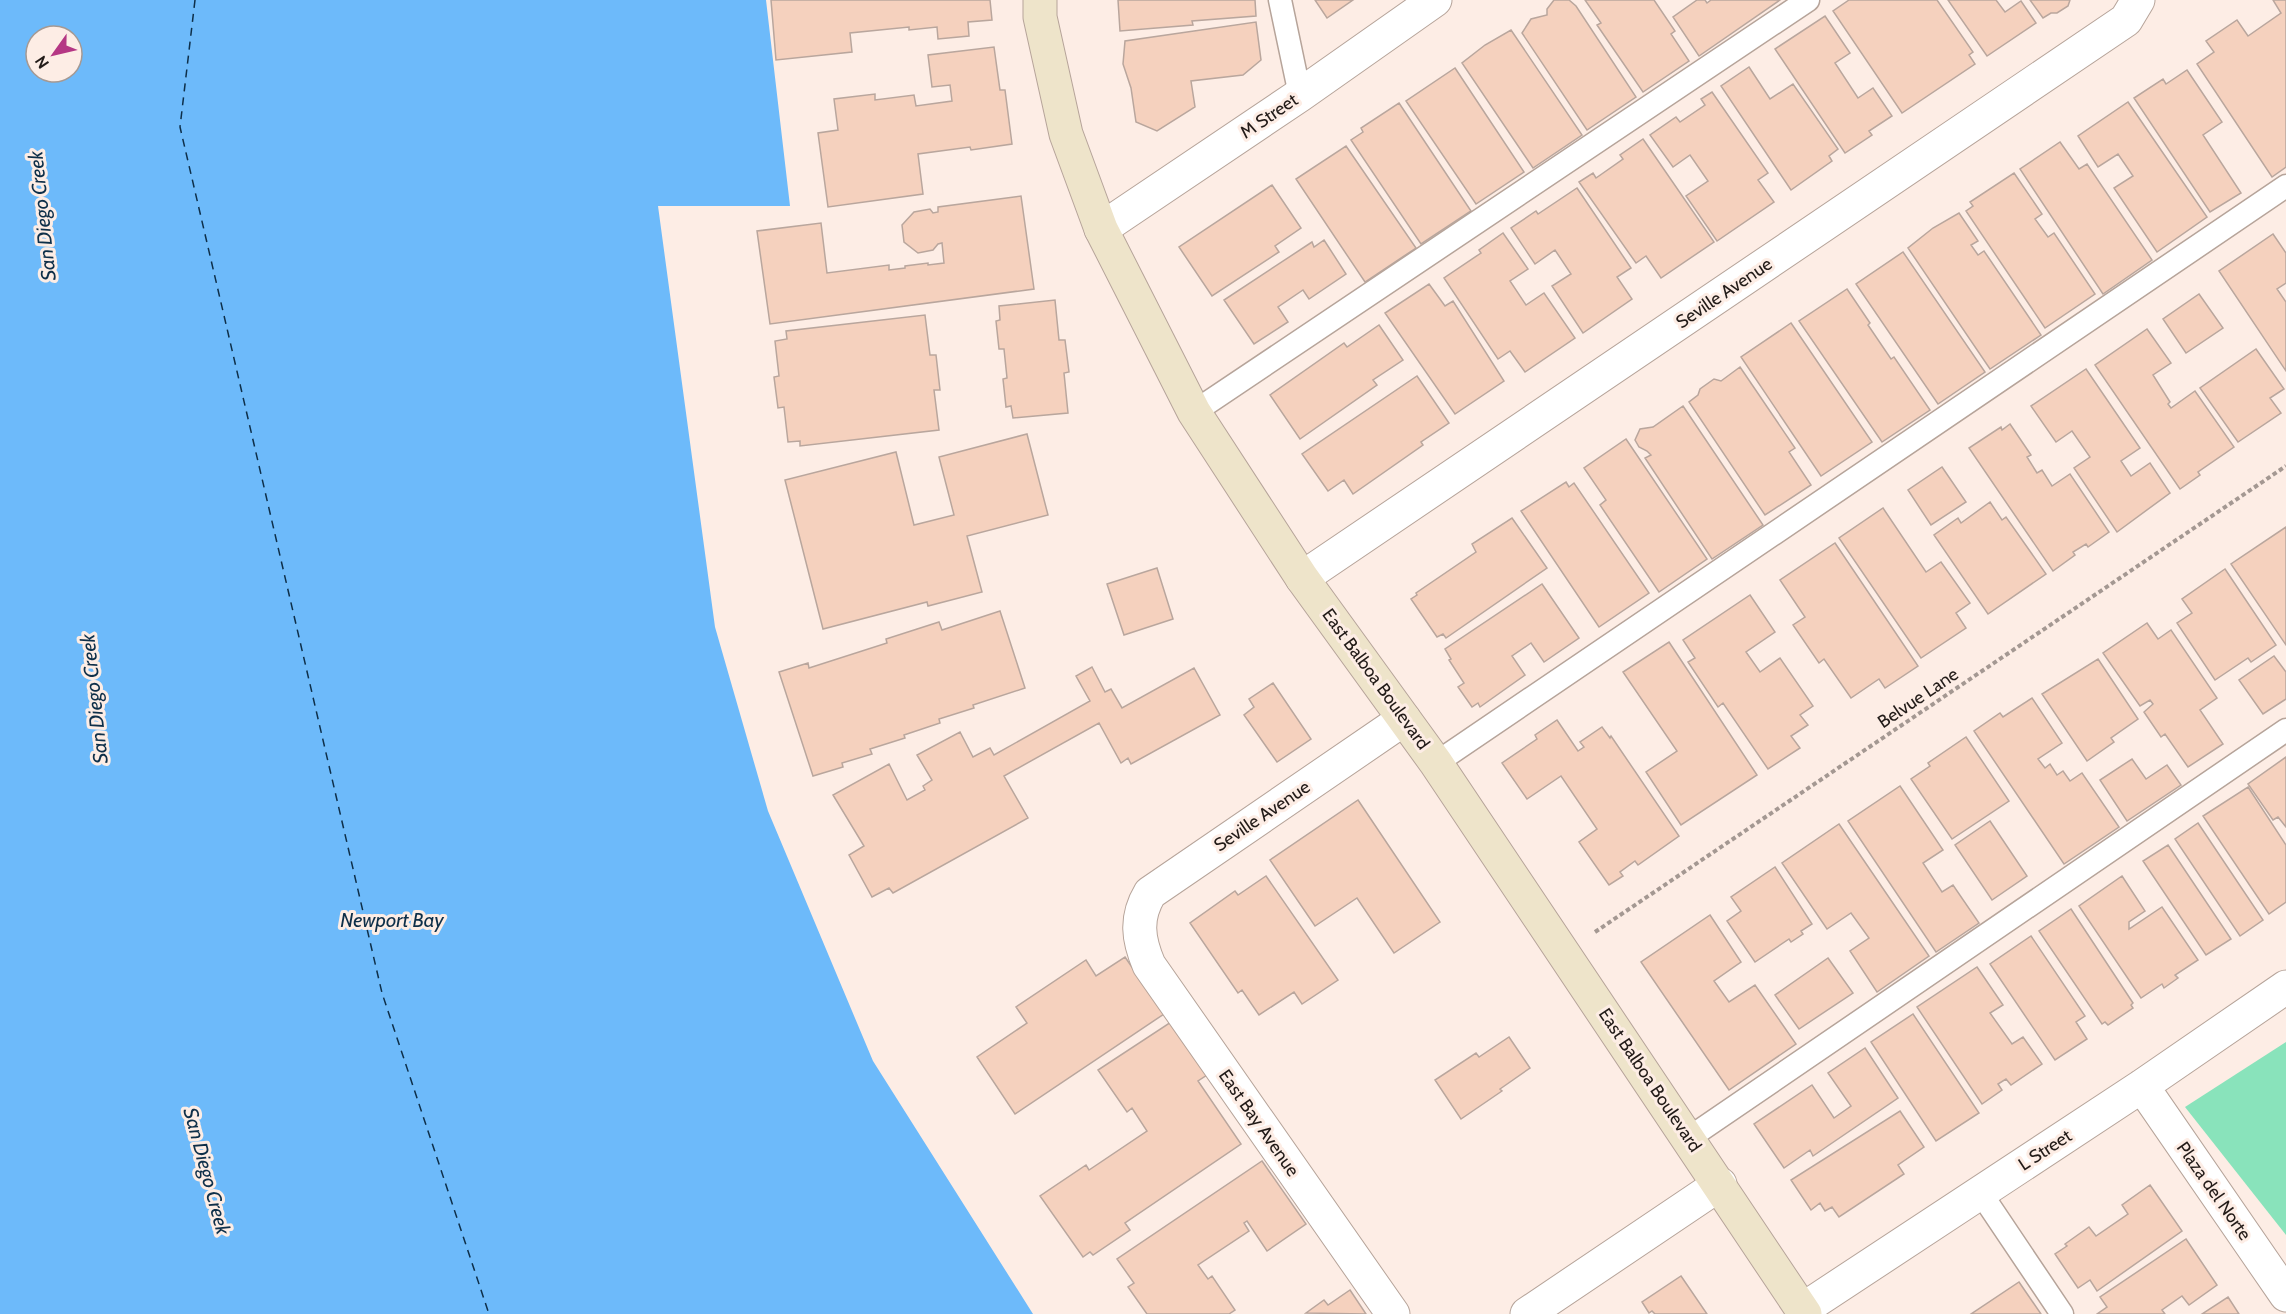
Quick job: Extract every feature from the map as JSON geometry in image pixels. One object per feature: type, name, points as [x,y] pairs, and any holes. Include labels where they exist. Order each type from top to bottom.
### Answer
[{"type":"street","name":"East Balboa Boulevard","points":[[1040,0],[1040,17],[1066,134],[1101,229],[1194,412],[1302,578],[1437,763],[1804,1312]]},
{"type":"street","name":"M Street","points":[[1101,229],[1300,95],[1435,0]]},
{"type":"street","name":"Seville Avenue","points":[[1302,578],[2126,20],[2138,0]]},
{"type":"street","name":"Seville Avenue","points":[[1140,926],[1142,907],[1150,893],[1404,719]]},
{"type":"street","name":"East Bay Avenue","points":[[1140,926],[1140,945],[1149,965],[1393,1314]]},
{"type":"street","name":"L Street","points":[[1804,1312],[2286,987]]},
{"type":"street","name":"Plaza del Norte","points":[[2142,1086],[2286,1295]]},
{"type":"street","points":[[1527,1314],[1720,1184]]},
{"type":"lane","points":[[1280,0],[1300,95]]},
{"type":"lane","points":[[1194,412],[1808,0]]},
{"type":"lane","points":[[1437,763],[2286,186]]},
{"type":"lane","points":[[1689,1138],[2286,730]]},
{"type":"lane","points":[[1980,1192],[2062,1314]]},
{"type":"path","name":"Belvue Lane","points":[[1564,953],[2286,466]]},
{"type":"green space","points":[[2286,1042],[2286,1235],[2185,1107]]},
{"type":"water","name":"Newport Bay","points":[[0,0],[766,0],[790,206],[658,206],[715,627],[768,811],[873,1061],[1033,1314],[0,1314]]},
{"type":"building","points":[[771,0],[990,0],[992,20],[968,22],[969,36],[938,39],[937,27],[909,30],[909,27],[850,33],[852,52],[776,60]]},
{"type":"building","points":[[1118,0],[1255,0],[1256,16],[1192,21],[1193,25],[1120,31]]},
{"type":"building","points":[[1315,0],[1353,0],[1327,18]]},
{"type":"building","points":[[1554,0],[1569,0],[1576,6],[1636,97],[1587,130],[1522,33],[1531,19],[1547,15],[1547,9]]},
{"type":"building","points":[[1585,0],[1654,0],[1675,31],[1671,34],[1689,61],[1643,92],[1597,25],[1601,23]]},
{"type":"building","points":[[1697,0],[1705,0],[1707,3],[1711,0],[1780,0],[1699,56],[1673,17]]},
{"type":"building","points":[[1849,0],[1937,0],[1973,52],[1969,55],[1975,64],[1902,113],[1833,11]]},
{"type":"building","points":[[1948,0],[1996,0],[2005,12],[2021,1],[2036,23],[1987,56]]},
{"type":"building","points":[[2030,0],[2070,0],[2068,6],[2043,18]]},
{"type":"building","points":[[2273,0],[2286,0],[2286,167],[2272,177],[2197,64],[2214,52],[2206,41],[2237,20],[2248,36],[2281,13]]},
{"type":"building","points":[[1825,16],[1850,53],[1835,63],[1858,98],[1873,88],[1892,116],[1869,131],[1872,135],[1845,153],[1775,49]]},
{"type":"building","points":[[1256,22],[1261,60],[1243,75],[1191,81],[1195,107],[1157,131],[1136,122],[1131,88],[1123,64],[1125,41]]},
{"type":"building","points":[[1511,30],[1582,135],[1533,168],[1462,63],[1485,45]]},
{"type":"building","points":[[994,47],[1000,90],[1005,90],[1012,144],[918,154],[923,194],[828,207],[818,133],[838,130],[834,99],[875,94],[875,100],[914,95],[916,106],[952,101],[950,85],[932,87],[928,55]]},
{"type":"building","points":[[1749,67],[1770,99],[1793,84],[1838,149],[1829,156],[1832,161],[1791,190],[1721,86]]},
{"type":"building","points":[[1455,68],[1524,172],[1476,204],[1406,101]]},
{"type":"building","points":[[2187,70],[2222,122],[2203,135],[2241,193],[2210,212],[2134,98],[2163,79],[2166,84]]},
{"type":"building","points":[[1712,92],[1768,173],[1758,180],[1774,202],[1717,241],[1686,196],[1708,181],[1690,155],[1673,167],[1650,135],[1676,117],[1680,122],[1705,105],[1701,99]]},
{"type":"building","points":[[2128,102],[2207,217],[2157,252],[2114,188],[2133,176],[2118,154],[2098,167],[2078,136]]},
{"type":"building","points":[[1399,103],[1471,211],[1421,244],[1351,140],[1363,132],[1361,128]]},
{"type":"building","points":[[1643,139],[1714,242],[1661,278],[1646,256],[1636,263],[1579,182],[1593,173],[1596,178],[1623,159],[1620,155]]},
{"type":"building","points":[[2060,142],[2079,169],[2087,164],[2152,260],[2103,294],[2020,169]]},
{"type":"building","points":[[1346,146],[1416,248],[1365,282],[1296,179]]},
{"type":"building","points":[[2014,173],[2042,214],[2035,219],[2048,237],[2054,233],[2095,294],[2045,328],[1966,211],[1973,206],[1970,202]]},
{"type":"building","points":[[1272,185],[1301,228],[1275,246],[1279,252],[1212,296],[1179,247]]},
{"type":"building","points":[[1577,188],[1631,268],[1617,277],[1632,299],[1583,333],[1552,286],[1571,274],[1555,250],[1535,264],[1511,228],[1536,211],[1538,214]]},
{"type":"building","points":[[1021,196],[1034,289],[770,324],[757,231],[821,223],[827,273],[889,265],[889,270],[928,263],[928,265],[944,263],[942,243],[933,250],[918,253],[904,242],[902,225],[914,212],[930,209],[933,213],[938,212],[938,207]]},
{"type":"building","points":[[1959,213],[1978,241],[1971,245],[1978,255],[1984,251],[2041,335],[1990,369],[1908,248],[1933,228]]},
{"type":"building","points":[[1503,233],[1528,269],[1510,281],[1526,305],[1544,293],[1575,338],[1525,372],[1510,351],[1498,359],[1444,278],[1481,253],[1479,250]]},
{"type":"building","points":[[2273,234],[2286,253],[2286,283],[2277,289],[2286,302],[2286,371],[2219,271]]},
{"type":"building","points":[[1324,240],[1346,274],[1309,299],[1303,290],[1278,307],[1288,322],[1254,344],[1224,300],[1312,242],[1314,247]]},
{"type":"building","points":[[1903,252],[1985,372],[1938,404],[1856,284]]},
{"type":"building","points":[[1429,284],[1445,306],[1453,301],[1504,381],[1455,414],[1385,313]]},
{"type":"building","points":[[1847,289],[1891,359],[1894,357],[1930,410],[1882,442],[1799,321]]},
{"type":"building","points":[[2199,294],[2223,328],[2186,353],[2163,319]]},
{"type":"building","points":[[1055,300],[1059,340],[1065,340],[1069,372],[1064,373],[1068,413],[1013,418],[1011,406],[1006,407],[1003,379],[1007,378],[1004,349],[999,349],[996,321],[1000,320],[999,306]]},
{"type":"building","points":[[925,315],[930,355],[936,355],[940,390],[934,390],[939,430],[800,446],[800,441],[788,442],[784,407],[778,408],[774,377],[779,376],[775,341],[787,339],[786,331]]},
{"type":"building","points":[[1791,323],[1872,442],[1821,476],[1741,357]]},
{"type":"building","points":[[1379,325],[1403,360],[1373,380],[1377,385],[1300,439],[1270,395],[1344,343],[1347,347]]},
{"type":"building","points":[[2147,329],[2171,363],[2153,375],[2170,402],[2168,404],[2171,408],[2195,391],[2234,447],[2198,472],[2200,475],[2180,489],[2095,365]]},
{"type":"building","points":[[2256,349],[2284,389],[2270,398],[2281,413],[2238,442],[2200,388]]},
{"type":"building","points":[[1740,367],[1795,448],[1789,452],[1811,485],[1765,515],[1689,402],[1698,395],[1700,389],[1714,379],[1721,381]]},
{"type":"building","points":[[2086,369],[2140,448],[2121,461],[2131,476],[2150,463],[2170,493],[2117,532],[2074,468],[2090,457],[2072,431],[2056,442],[2031,406]]},
{"type":"building","points":[[1417,376],[1449,423],[1421,442],[1423,445],[1353,494],[1344,480],[1328,491],[1302,454]]},
{"type":"building","points":[[1683,406],[1763,525],[1712,559],[1645,458],[1651,455],[1639,447],[1635,440],[1640,429],[1653,427]]},
{"type":"building","points":[[2010,424],[2031,455],[2027,457],[2037,473],[2042,470],[2052,486],[2070,474],[2109,532],[2088,547],[2086,544],[2073,552],[2075,555],[2053,571],[1969,448],[2001,427],[2002,430]]},
{"type":"building","points":[[1027,434],[1048,515],[967,536],[982,592],[928,606],[927,602],[823,629],[785,480],[896,452],[914,525],[954,515],[939,457]]},
{"type":"building","points":[[1626,439],[1707,559],[1659,592],[1600,505],[1606,500],[1584,468]]},
{"type":"building","points":[[1942,467],[1966,502],[1931,525],[1908,490]]},
{"type":"building","points":[[1566,482],[1569,487],[1574,483],[1649,593],[1599,627],[1521,511]]},
{"type":"building","points":[[1990,502],[2002,520],[2006,517],[2046,574],[1988,614],[1934,535],[1958,518],[1961,523]]},
{"type":"building","points":[[1883,508],[1926,572],[1941,562],[1970,603],[1956,613],[1966,628],[1921,658],[1839,538]]},
{"type":"building","points":[[1512,518],[1547,568],[1446,638],[1443,634],[1437,637],[1411,599],[1417,595],[1416,593],[1476,552],[1472,544]]},
{"type":"building","points":[[2286,527],[2286,645],[2231,564]]},
{"type":"building","points":[[1835,543],[1918,666],[1885,688],[1879,679],[1851,698],[1824,659],[1819,663],[1793,625],[1805,617],[1780,580]]},
{"type":"building","points":[[1157,568],[1173,619],[1124,635],[1107,584]]},
{"type":"building","points":[[2225,569],[2276,645],[2251,662],[2248,658],[2215,680],[2177,623],[2192,613],[2182,599]]},
{"type":"building","points":[[1542,584],[1579,638],[1544,662],[1531,643],[1512,656],[1525,675],[1480,707],[1478,703],[1472,707],[1458,687],[1464,683],[1449,660],[1451,659],[1445,649]]},
{"type":"building","points":[[1750,595],[1775,632],[1746,652],[1760,672],[1780,658],[1813,706],[1800,715],[1808,725],[1791,736],[1800,748],[1768,769],[1723,703],[1718,707],[1688,662],[1695,658],[1683,640]]},
{"type":"building","points":[[1000,611],[1025,688],[939,719],[940,723],[904,735],[905,738],[870,749],[872,754],[842,763],[843,767],[813,776],[779,672],[808,663],[809,668],[887,643],[886,639],[939,622],[942,630]]},
{"type":"building","points":[[2147,623],[2158,639],[2171,630],[2217,698],[2200,710],[2223,744],[2188,767],[2165,734],[2161,737],[2144,712],[2153,704],[2150,700],[2140,706],[2103,653]]},
{"type":"building","points":[[1669,642],[1757,775],[1681,825],[1646,772],[1677,751],[1623,672]]},
{"type":"building","points":[[2274,656],[2286,672],[2286,699],[2263,714],[2239,680]]},
{"type":"building","points":[[2098,659],[2138,719],[2111,738],[2114,742],[2087,761],[2042,694]]},
{"type":"building","points":[[1092,667],[1105,692],[1111,689],[1122,708],[1194,668],[1220,715],[1131,764],[1128,758],[1121,763],[1099,723],[1004,776],[1028,818],[893,893],[889,888],[872,897],[849,855],[864,846],[833,795],[889,764],[907,800],[925,790],[923,786],[932,780],[917,755],[960,732],[973,757],[990,748],[994,755],[1090,701],[1076,676]]},
{"type":"building","points":[[1273,683],[1311,739],[1277,762],[1244,715],[1254,707],[1249,699]]},
{"type":"building","points":[[2032,698],[2062,743],[2038,759],[2045,768],[2050,764],[2057,775],[2063,771],[2070,781],[2082,773],[2119,827],[2064,864],[1974,731],[2000,713],[2003,717]]},
{"type":"building","points":[[1557,720],[1578,751],[1584,747],[1580,742],[1602,727],[1610,738],[1611,736],[1679,836],[1638,865],[1635,861],[1620,872],[1623,876],[1609,885],[1579,842],[1597,829],[1561,776],[1527,799],[1502,763],[1537,739],[1535,735]]},
{"type":"building","points":[[1966,737],[2009,801],[1952,839],[1911,779],[1930,766],[1928,763]]},
{"type":"building","points":[[2286,757],[2286,827],[2278,817],[2273,820],[2248,784]]},
{"type":"building","points":[[2132,759],[2146,779],[2167,765],[2181,785],[2127,821],[2100,780]]},
{"type":"building","points":[[1900,786],[1943,850],[1923,863],[1942,892],[1953,885],[1979,923],[1936,952],[1848,821]]},
{"type":"building","points":[[2248,787],[2286,845],[2286,902],[2269,914],[2203,816]]},
{"type":"building","points":[[1358,800],[1440,922],[1394,953],[1357,898],[1315,926],[1270,860]]},
{"type":"building","points":[[1990,821],[2027,876],[1992,900],[1955,845]]},
{"type":"building","points":[[2198,823],[2263,920],[2240,936],[2175,839]]},
{"type":"building","points":[[1839,824],[1929,956],[1877,992],[1850,951],[1869,938],[1851,913],[1827,929],[1782,863]]},
{"type":"building","points":[[2168,845],[2231,939],[2206,955],[2143,861]]},
{"type":"building","points":[[1775,867],[1812,924],[1801,931],[1803,934],[1791,942],[1789,939],[1755,962],[1727,921],[1741,911],[1731,897]]},
{"type":"building","points":[[1266,876],[1338,980],[1302,1004],[1294,992],[1259,1015],[1242,990],[1238,993],[1190,923],[1235,891],[1238,895]]},
{"type":"building","points":[[2122,876],[2145,911],[2129,922],[2129,929],[2162,907],[2198,960],[2175,975],[2178,978],[2164,988],[2162,984],[2141,998],[2079,906]]},
{"type":"building","points":[[2071,909],[2133,1003],[2131,1005],[2133,1008],[2108,1025],[2105,1022],[2102,1024],[2039,931]]},
{"type":"building","points":[[1710,915],[1741,962],[1714,981],[1729,1002],[1755,985],[1796,1044],[1729,1090],[1641,962]]},
{"type":"building","points":[[2031,936],[2085,1016],[2076,1022],[2087,1039],[2055,1060],[1990,964]]},
{"type":"building","points":[[1125,957],[1164,1014],[1015,1114],[977,1057],[1027,1023],[1016,1007],[1086,960],[1096,976]]},
{"type":"building","points":[[1828,958],[1853,993],[1799,1029],[1775,995]]},
{"type":"building","points":[[1977,967],[2003,1005],[1990,1013],[2012,1044],[2023,1037],[2042,1064],[2011,1085],[2006,1079],[1998,1084],[2002,1090],[1982,1104],[1917,1007]]},
{"type":"building","points":[[1913,1014],[1979,1113],[1936,1141],[1871,1042]]},
{"type":"building","points":[[1171,1022],[1207,1075],[1198,1081],[1241,1144],[1125,1223],[1130,1230],[1093,1255],[1090,1252],[1083,1257],[1040,1196],[1086,1165],[1089,1170],[1147,1131],[1132,1108],[1127,1112],[1098,1070]]},
{"type":"building","points":[[1509,1037],[1530,1068],[1500,1089],[1502,1091],[1461,1119],[1435,1080],[1476,1053],[1479,1057]]},
{"type":"building","points":[[1865,1048],[1898,1098],[1813,1156],[1810,1150],[1784,1168],[1754,1124],[1812,1085],[1834,1118],[1851,1106],[1828,1073]]},
{"type":"building","points":[[1900,1111],[1924,1147],[1898,1165],[1904,1174],[1839,1217],[1832,1207],[1825,1211],[1820,1203],[1811,1210],[1791,1180]]},
{"type":"building","points":[[1262,1161],[1306,1224],[1267,1251],[1247,1221],[1244,1223],[1249,1231],[1198,1265],[1208,1279],[1212,1276],[1235,1310],[1229,1314],[1147,1314],[1128,1287],[1134,1283],[1117,1259]]},
{"type":"building","points":[[2150,1185],[2182,1231],[2097,1291],[2090,1280],[2078,1288],[2055,1254],[2089,1227],[2096,1236],[2128,1214],[2122,1205]]},
{"type":"building","points":[[2186,1239],[2217,1285],[2189,1305],[2182,1296],[2162,1310],[2165,1314],[2097,1314],[2107,1307],[2100,1297]]},
{"type":"building","points":[[1681,1276],[1707,1314],[1655,1314],[1652,1311],[1649,1313],[1642,1302]]},
{"type":"building","points":[[2019,1282],[2041,1314],[1971,1314]]},
{"type":"building","points":[[1350,1290],[1366,1314],[1306,1313],[1324,1300],[1328,1305]]},
{"type":"building","points":[[2228,1297],[2239,1314],[2202,1314]]},
{"type":"ferry route","points":[[195,0],[180,127],[382,993],[489,1314]]},
{"type":"water label","name":"San Diego Creek","points":[[42,216]]},
{"type":"water label","name":"San Diego Creek","points":[[94,699]]},
{"type":"water label","name":"San Diego Creek","points":[[207,1171]]}]
